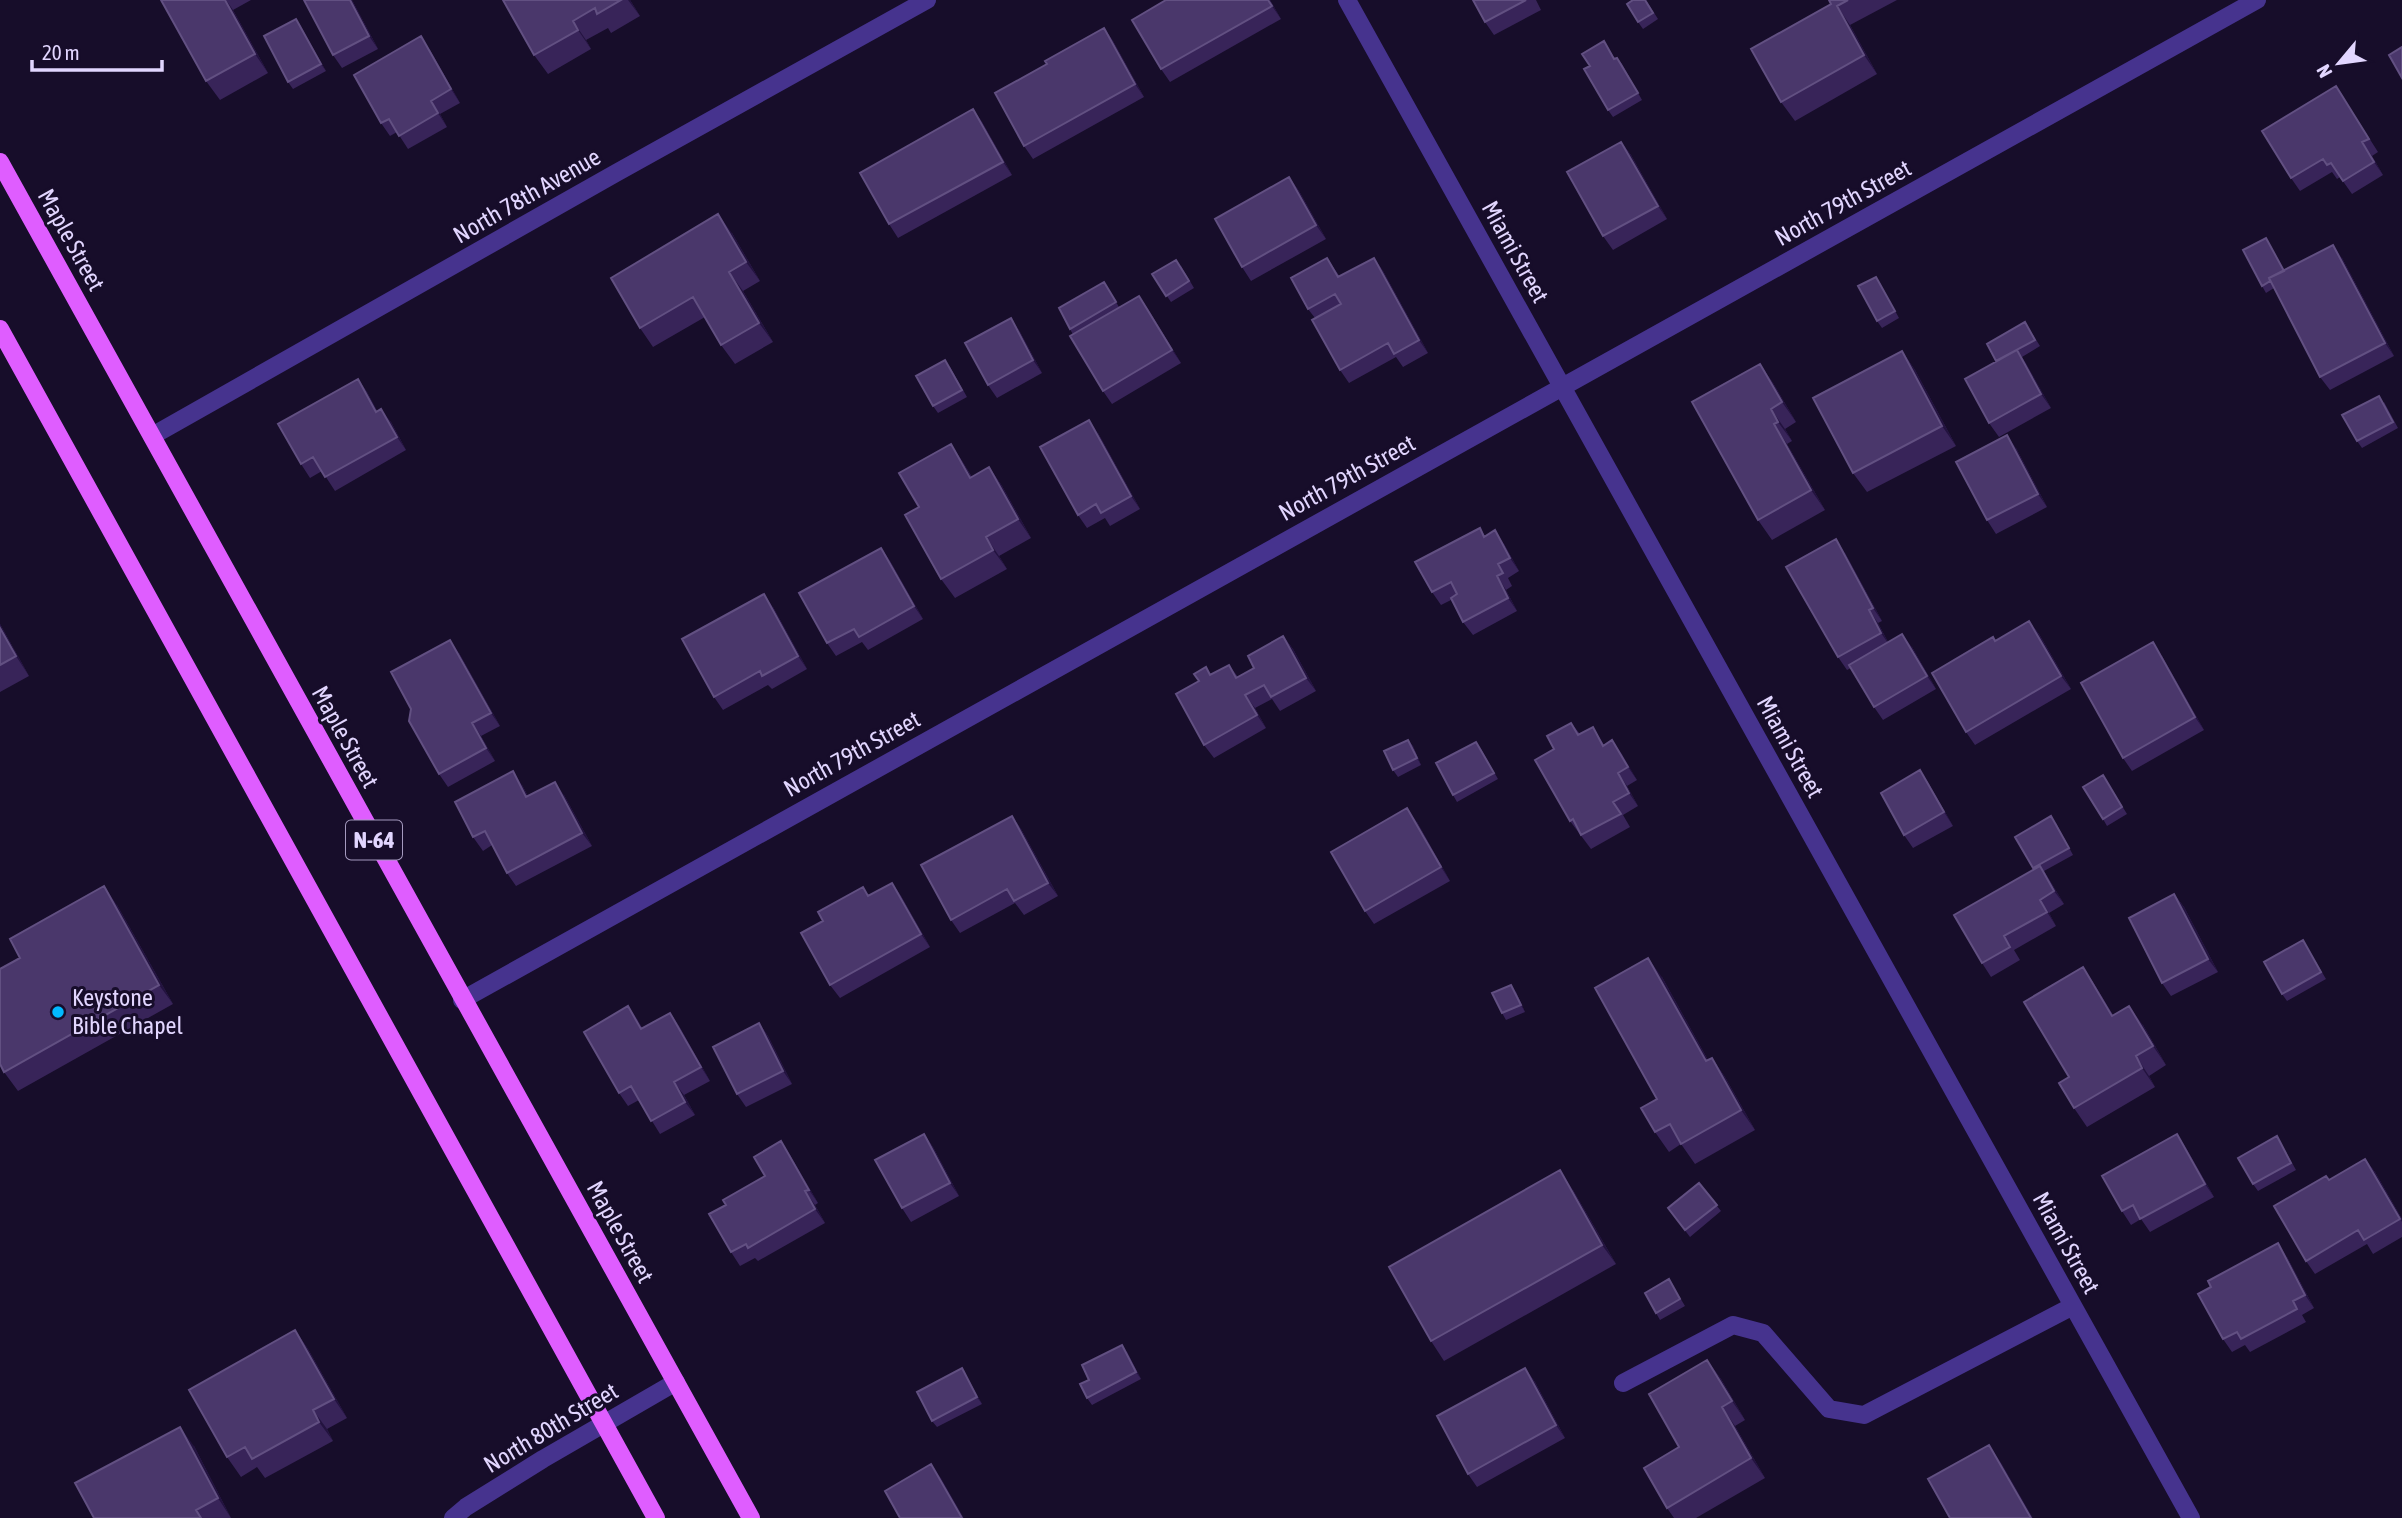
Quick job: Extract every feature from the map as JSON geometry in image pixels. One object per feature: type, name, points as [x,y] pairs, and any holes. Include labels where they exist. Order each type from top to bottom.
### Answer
[{"type":"main road","name":"Maple Street","points":[[0,162],[751,1518]]},
{"type":"main road","points":[[0,329],[656,1518]]},
{"type":"street","name":"North 78th Avenue","points":[[152,436],[927,0]]},
{"type":"street","name":"Miami Street","points":[[1347,0],[2191,1518]]},
{"type":"street","name":"North 79th Street","points":[[462,1000],[2257,0]]},
{"type":"street","points":[[1623,1384],[1733,1325],[1763,1333],[1829,1409],[1864,1415],[2073,1306]]},
{"type":"street","name":"North 80th Street","points":[[453,1518],[532,1466],[676,1382]]},
{"type":"building","points":[[161,0],[225,0],[255,54],[206,81]]},
{"type":"building","points":[[304,0],[350,0],[369,36],[333,55]]},
{"type":"building","points":[[503,0],[621,0],[597,14],[595,8],[573,21],[578,30],[534,55]]},
{"type":"building","points":[[1166,0],[1268,0],[1272,6],[1161,69],[1132,20]]},
{"type":"building","points":[[1473,0],[1526,0],[1485,22]]},
{"type":"building","points":[[1633,0],[1645,0],[1653,13],[1638,22],[1627,4]]},
{"type":"building","points":[[1829,0],[1848,0],[1837,6],[1864,55],[1781,102],[1751,49],[1831,4]]},
{"type":"building","points":[[296,19],[321,64],[288,82],[264,36]]},
{"type":"building","points":[[1104,28],[1135,84],[1024,146],[995,93]]},
{"type":"building","points":[[421,36],[451,89],[431,101],[438,113],[399,136],[389,119],[381,123],[354,75]]},
{"type":"building","points":[[1604,41],[1638,93],[1608,110],[1584,69],[1590,66],[1582,54]]},
{"type":"building","points":[[2402,47],[2402,78],[2389,55]]},
{"type":"building","points":[[2336,86],[2369,139],[2362,142],[2374,162],[2343,181],[2331,163],[2327,165],[2323,159],[2291,178],[2262,131]]},
{"type":"building","points":[[973,109],[1003,162],[889,224],[860,173]]},
{"type":"building","points":[[1621,142],[1658,206],[1603,236],[1567,172]]},
{"type":"building","points":[[1289,177],[1316,225],[1242,267],[1215,219]]},
{"type":"building","points":[[718,214],[746,262],[729,272],[759,323],[721,345],[693,297],[640,328],[611,278]]},
{"type":"building","points":[[2266,238],[2284,271],[2269,278],[2270,281],[2262,286],[2243,250]]},
{"type":"building","points":[[2333,245],[2385,343],[2320,377],[2269,278]]},
{"type":"building","points":[[1327,258],[1338,277],[1374,258],[1419,340],[1394,354],[1388,343],[1340,370],[1312,320],[1341,304],[1335,294],[1308,309],[1291,278]]},
{"type":"building","points":[[1176,260],[1189,281],[1166,296],[1152,274]]},
{"type":"building","points":[[1876,277],[1895,311],[1877,321],[1858,286]]},
{"type":"building","points":[[1104,282],[1116,302],[1070,329],[1059,308]]},
{"type":"building","points":[[1139,296],[1172,350],[1103,391],[1070,336]]},
{"type":"building","points":[[1011,318],[1033,360],[988,385],[965,343]]},
{"type":"building","points":[[2025,322],[2035,340],[1996,361],[1987,344]]},
{"type":"building","points":[[2017,350],[2041,394],[1989,423],[1965,379]]},
{"type":"building","points":[[1902,351],[1942,426],[1853,473],[1813,398]]},
{"type":"building","points":[[945,360],[962,390],[933,406],[916,376]]},
{"type":"building","points":[[1760,364],[1782,402],[1771,409],[1778,422],[1774,424],[1811,490],[1758,520],[1692,402]]},
{"type":"building","points":[[358,379],[376,412],[381,409],[397,437],[325,477],[313,457],[301,464],[278,424]]},
{"type":"building","points":[[2379,396],[2393,422],[2357,441],[2342,415]]},
{"type":"building","points":[[1089,420],[1131,496],[1101,513],[1096,504],[1078,515],[1040,447]]},
{"type":"building","points":[[2007,435],[2038,494],[1987,520],[1956,462]]},
{"type":"building","points":[[951,444],[970,478],[989,467],[1018,519],[986,537],[993,550],[941,579],[905,515],[919,507],[899,473]]},
{"type":"building","points":[[1480,528],[1484,537],[1495,530],[1510,558],[1498,564],[1503,573],[1497,576],[1508,598],[1463,622],[1451,598],[1457,594],[1451,582],[1432,592],[1415,562]]},
{"type":"building","points":[[1836,539],[1873,608],[1869,610],[1881,633],[1838,657],[1786,567]]},
{"type":"building","points":[[881,548],[914,606],[859,637],[854,629],[827,643],[799,593]]},
{"type":"building","points":[[764,594],[798,656],[762,676],[760,671],[714,697],[682,639]]},
{"type":"building","points":[[2029,621],[2061,676],[1966,732],[1932,673],[1993,637],[1995,641]]},
{"type":"building","points":[[0,628],[16,656],[0,665]]},
{"type":"building","points":[[1902,634],[1927,676],[1874,707],[1849,665]]},
{"type":"building","points":[[1283,636],[1306,678],[1271,697],[1264,685],[1245,695],[1257,715],[1204,745],[1176,694],[1199,681],[1194,674],[1206,667],[1210,675],[1229,665],[1236,678],[1254,668],[1248,656]]},
{"type":"building","points":[[450,640],[491,713],[472,723],[486,748],[439,774],[409,721],[411,709],[391,672]]},
{"type":"building","points":[[2153,642],[2195,717],[2123,758],[2081,683]]},
{"type":"building","points":[[1571,723],[1578,735],[1593,727],[1603,746],[1612,740],[1628,767],[1618,773],[1629,793],[1613,802],[1621,814],[1581,835],[1535,760],[1554,749],[1547,736]]},
{"type":"building","points":[[1408,740],[1417,758],[1393,770],[1384,751]]},
{"type":"building","points":[[1476,742],[1494,773],[1453,795],[1436,763]]},
{"type":"building","points":[[1920,770],[1944,812],[1904,835],[1881,793]]},
{"type":"building","points":[[513,771],[526,797],[555,782],[582,833],[507,873],[485,831],[473,837],[455,802]]},
{"type":"building","points":[[2103,775],[2122,807],[2103,819],[2083,787]]},
{"type":"building","points":[[1407,808],[1441,867],[1365,911],[1331,852]]},
{"type":"building","points":[[1012,816],[1048,883],[1014,901],[1007,889],[951,920],[921,865]]},
{"type":"building","points":[[2051,816],[2069,848],[2033,868],[2015,837]]},
{"type":"building","points":[[2040,866],[2054,891],[2040,900],[2047,912],[2004,936],[2010,947],[1982,963],[1954,915]]},
{"type":"building","points":[[892,883],[921,934],[830,985],[801,933],[823,921],[818,912],[863,887],[868,896]]},
{"type":"building","points":[[104,886],[159,985],[4,1072],[0,1064],[0,969],[20,958],[10,939]]},
{"type":"building","points":[[2174,894],[2208,959],[2162,983],[2129,918]]},
{"type":"building","points":[[2303,940],[2321,972],[2282,994],[2264,962]]},
{"type":"building","points":[[1648,958],[1706,1061],[1712,1058],[1741,1110],[1681,1144],[1670,1124],[1655,1132],[1641,1108],[1657,1099],[1595,988]]},
{"type":"building","points":[[2083,967],[2112,1016],[2129,1006],[2153,1046],[2136,1056],[2142,1068],[2074,1108],[2059,1083],[2069,1077],[2024,1002]]},
{"type":"building","points":[[1511,985],[1521,1005],[1502,1013],[1492,993]]},
{"type":"building","points":[[628,1006],[641,1029],[670,1013],[701,1067],[674,1082],[685,1102],[651,1121],[631,1086],[619,1093],[584,1032]]},
{"type":"building","points":[[759,1023],[783,1071],[737,1094],[713,1047]]},
{"type":"building","points":[[924,1134],[950,1183],[902,1208],[875,1160]]},
{"type":"building","points":[[2177,1134],[2205,1184],[2140,1219],[2133,1205],[2122,1211],[2102,1176]]},
{"type":"building","points":[[2277,1136],[2291,1163],[2253,1184],[2238,1158]]},
{"type":"building","points":[[781,1141],[809,1190],[805,1191],[815,1209],[748,1248],[746,1244],[731,1252],[709,1214],[726,1205],[723,1200],[765,1176],[754,1157]]},
{"type":"building","points":[[2365,1159],[2400,1219],[2364,1240],[2358,1230],[2306,1261],[2274,1206],[2326,1176],[2329,1180]]},
{"type":"building","points":[[1560,1170],[1602,1245],[1431,1341],[1389,1267]]},
{"type":"building","points":[[1699,1183],[1717,1205],[1685,1230],[1668,1208]]},
{"type":"building","points":[[2278,1243],[2305,1295],[2293,1301],[2297,1309],[2241,1339],[2237,1332],[2223,1339],[2198,1294],[2211,1287],[2208,1281]]},
{"type":"building","points":[[1669,1279],[1680,1299],[1656,1313],[1645,1293]]},
{"type":"building","points":[[295,1330],[334,1399],[313,1410],[319,1422],[252,1459],[245,1447],[227,1457],[189,1390]]},
{"type":"building","points":[[1122,1345],[1136,1372],[1087,1398],[1080,1384],[1089,1380],[1082,1365]]},
{"type":"building","points":[[1707,1360],[1732,1401],[1722,1407],[1751,1458],[1667,1508],[1644,1468],[1679,1447],[1649,1394]]},
{"type":"building","points":[[962,1368],[977,1397],[932,1421],[917,1392]]},
{"type":"building","points":[[1525,1368],[1556,1425],[1468,1474],[1437,1416]]},
{"type":"building","points":[[180,1427],[218,1498],[196,1510],[201,1518],[94,1518],[75,1483]]},
{"type":"building","points":[[1989,1445],[2031,1518],[1950,1518],[1928,1479]]},
{"type":"building","points":[[931,1464],[962,1518],[900,1518],[885,1491]]},
{"type":"place","name":"Keystone Bible Chapel","points":[[58,1012]]}]
